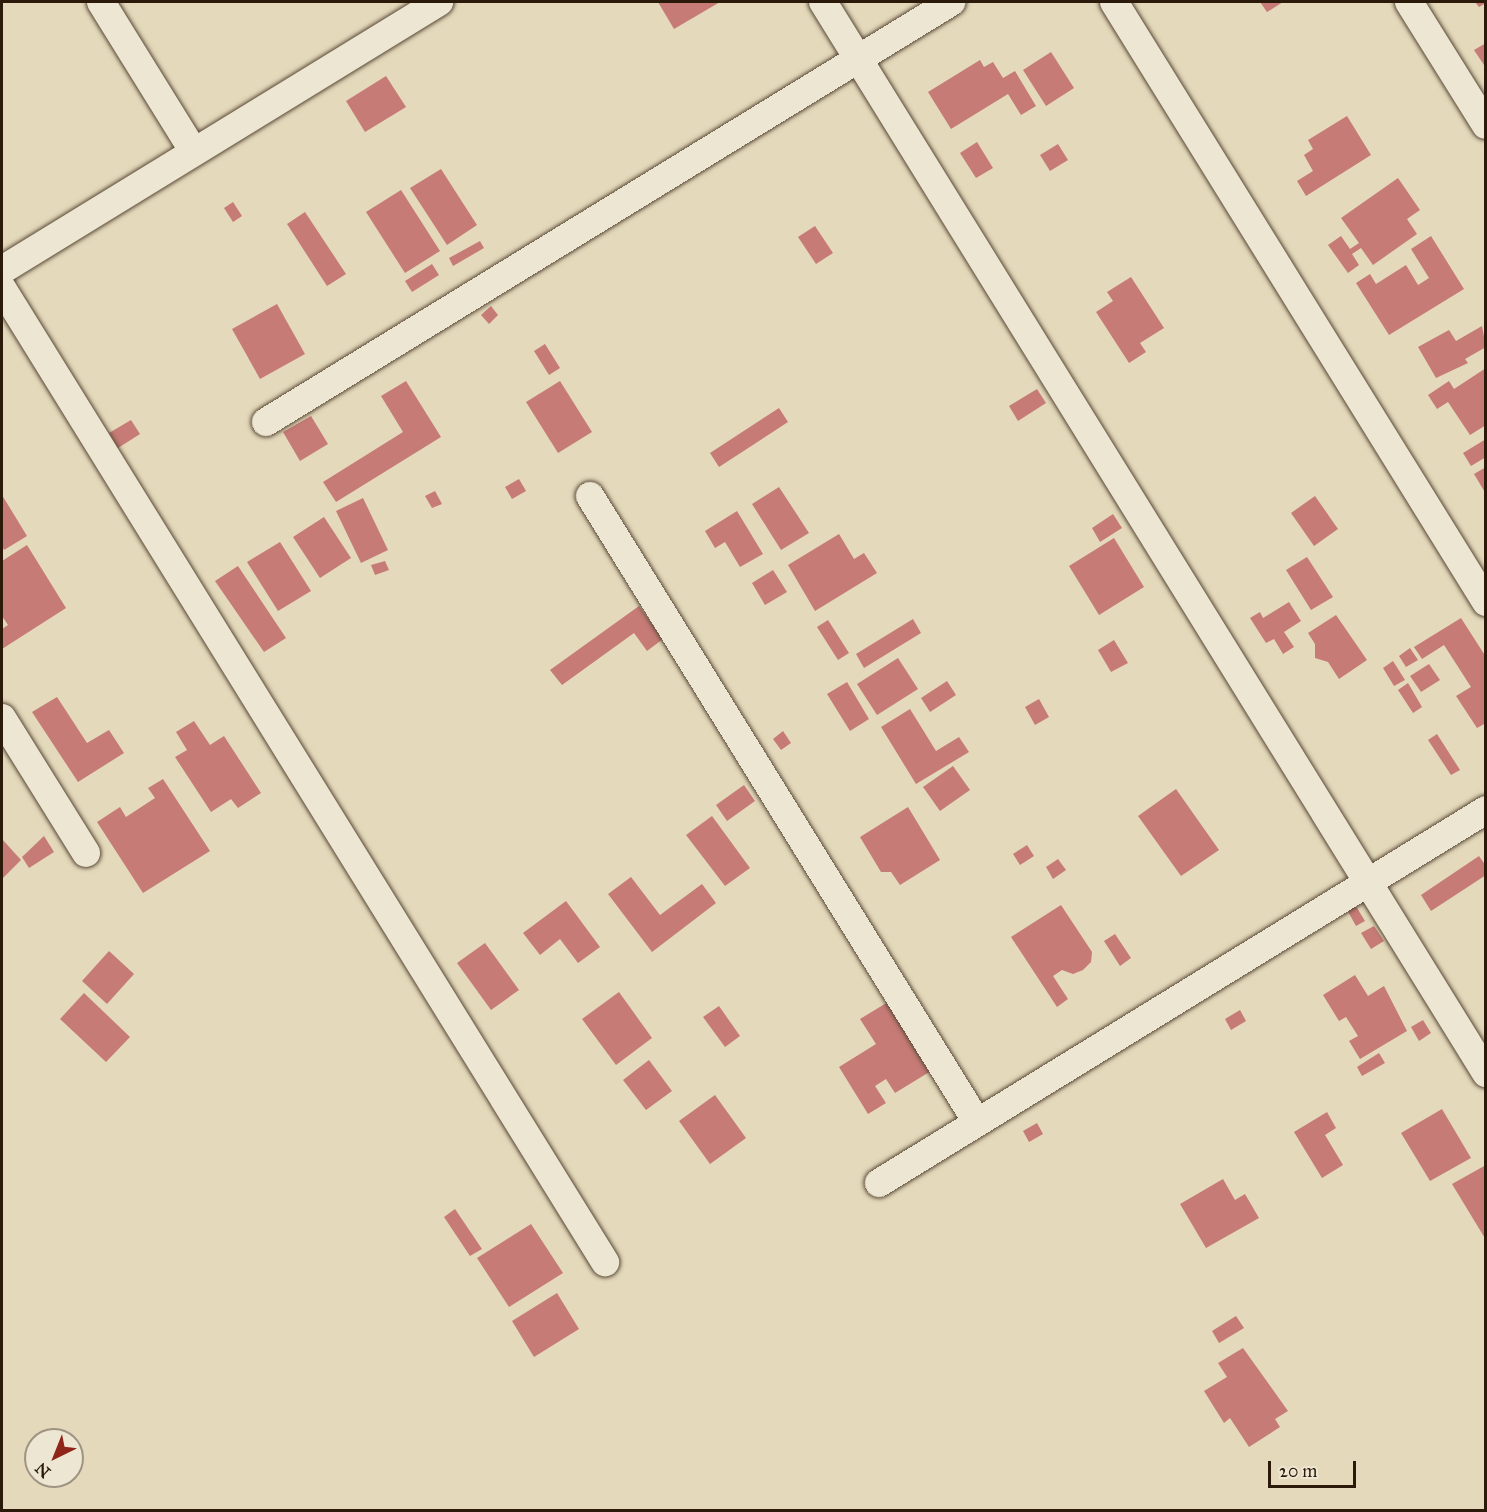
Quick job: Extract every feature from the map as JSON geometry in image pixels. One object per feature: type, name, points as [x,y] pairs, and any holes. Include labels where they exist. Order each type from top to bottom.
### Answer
[{"type":"street","points":[[101,2],[194,152]]},
{"type":"street","points":[[2,270],[439,2]]},
{"type":"street","points":[[823,2],[1485,1073]]},
{"type":"street","points":[[266,422],[951,2]]},
{"type":"street","points":[[1114,2],[1485,602]]},
{"type":"street","points":[[1409,2],[1485,124]]},
{"type":"street","points":[[2,288],[605,1262]]},
{"type":"street","points":[[590,496],[977,1122]]},
{"type":"street","points":[[2,718],[86,854]]},
{"type":"street","points":[[879,1182],[1485,810]]},
{"type":"building","points":[[658,2],[720,2],[674,29]]},
{"type":"building","points":[[1260,2],[1283,2],[1267,12]]},
{"type":"building","points":[[1475,2],[1486,2],[1486,3],[1479,7]]},
{"type":"building","points":[[1486,43],[1486,68],[1474,50]]},
{"type":"building","points":[[1051,52],[1074,88],[1046,106],[1023,70]]},
{"type":"building","points":[[980,60],[984,67],[993,62],[1003,78],[1015,71],[1036,106],[1021,115],[1008,94],[951,129],[928,92]]},
{"type":"building","points":[[386,76],[406,107],[365,132],[346,101]]},
{"type":"building","points":[[1347,116],[1371,155],[1306,196],[1297,181],[1313,171],[1304,155],[1313,149],[1308,140]]},
{"type":"building","points":[[977,142],[993,168],[976,178],[960,153]]},
{"type":"building","points":[[1058,144],[1068,160],[1050,171],[1040,155]]},
{"type":"building","points":[[441,169],[477,225],[447,245],[410,188]]},
{"type":"building","points":[[1398,178],[1420,210],[1407,219],[1417,234],[1373,265],[1361,248],[1352,254],[1359,265],[1348,273],[1328,245],[1341,236],[1350,249],[1359,243],[1341,218]]},
{"type":"building","points":[[401,190],[440,251],[405,273],[366,212]]},
{"type":"building","points":[[233,202],[242,216],[233,222],[224,208]]},
{"type":"building","points":[[305,212],[346,274],[327,286],[287,224]]},
{"type":"building","points":[[815,226],[833,253],[816,264],[798,237]]},
{"type":"building","points":[[1431,236],[1464,289],[1389,335],[1356,283],[1370,274],[1376,284],[1406,265],[1418,285],[1429,278],[1411,249]]},
{"type":"building","points":[[480,241],[484,248],[453,266],[449,258]]},
{"type":"building","points":[[432,264],[439,275],[412,292],[405,281]]},
{"type":"building","points":[[1131,277],[1164,328],[1140,343],[1146,352],[1129,363],[1096,312],[1113,301],[1107,292]]},
{"type":"building","points":[[277,304],[305,354],[260,379],[232,329]]},
{"type":"building","points":[[491,306],[498,315],[489,324],[481,315]]},
{"type":"building","points":[[1482,326],[1486,347],[1465,359],[1468,363],[1436,378],[1418,347],[1449,330],[1456,341]]},
{"type":"building","points":[[545,344],[560,368],[549,375],[534,351]]},
{"type":"building","points":[[1486,368],[1486,425],[1470,435],[1448,402],[1437,409],[1428,395],[1449,381],[1454,389]]},
{"type":"building","points":[[406,381],[441,437],[336,502],[323,482],[403,432],[381,396]]},
{"type":"building","points":[[560,381],[592,432],[558,453],[526,402]]},
{"type":"building","points":[[1037,389],[1046,403],[1018,421],[1009,406]]},
{"type":"building","points":[[779,408],[788,422],[719,467],[710,453]]},
{"type":"building","points":[[311,416],[328,444],[300,461],[283,432]]},
{"type":"building","points":[[131,420],[140,434],[118,448],[109,433]]},
{"type":"building","points":[[1486,439],[1486,457],[1471,466],[1463,453]]},
{"type":"building","points":[[1486,467],[1486,494],[1474,474]]},
{"type":"building","points":[[519,479],[526,491],[512,499],[505,487]]},
{"type":"building","points":[[779,487],[809,533],[781,550],[752,504]]},
{"type":"building","points":[[435,491],[442,504],[432,508],[425,496]]},
{"type":"building","points":[[2,495],[27,536],[4,550],[2,546]]},
{"type":"building","points":[[1315,496],[1338,529],[1314,546],[1291,513]]},
{"type":"building","points":[[363,498],[388,550],[361,563],[336,511]]},
{"type":"building","points":[[737,511],[763,554],[740,567],[725,542],[715,548],[705,531]]},
{"type":"building","points":[[1113,514],[1122,528],[1100,542],[1092,528]]},
{"type":"building","points":[[324,517],[351,558],[320,578],[293,537]]},
{"type":"building","points":[[839,534],[854,559],[864,553],[877,573],[815,611],[788,565]]},
{"type":"building","points":[[1114,538],[1144,587],[1099,615],[1069,566]]},
{"type":"building","points":[[280,542],[311,591],[278,611],[247,562]]},
{"type":"building","points":[[27,545],[66,608],[2,649],[2,629],[8,625],[2,616],[2,561]]},
{"type":"building","points":[[1307,557],[1333,597],[1311,610],[1286,570]]},
{"type":"building","points":[[385,561],[389,570],[375,575],[371,565]]},
{"type":"building","points":[[238,566],[286,638],[264,652],[215,581]]},
{"type":"building","points":[[773,570],[787,592],[765,605],[752,583]]},
{"type":"building","points":[[1289,602],[1301,621],[1284,632],[1294,647],[1283,654],[1274,639],[1266,643],[1250,618],[1260,612],[1263,618]]},
{"type":"building","points":[[639,606],[663,639],[647,651],[634,633],[562,685],[550,670]]},
{"type":"building","points":[[1336,615],[1367,660],[1339,679],[1328,662],[1315,658],[1315,644],[1308,633]]},
{"type":"building","points":[[1461,618],[1486,657],[1486,723],[1477,728],[1456,696],[1471,687],[1444,645],[1422,659],[1414,647]]},
{"type":"building","points":[[913,619],[921,633],[864,668],[856,654]]},
{"type":"building","points":[[828,620],[849,653],[838,660],[817,627]]},
{"type":"building","points":[[1114,640],[1128,663],[1111,672],[1098,650]]},
{"type":"building","points":[[1410,648],[1418,660],[1406,667],[1399,656]]},
{"type":"building","points":[[898,658],[918,689],[877,715],[857,684]]},
{"type":"building","points":[[1393,661],[1405,680],[1394,686],[1383,668]]},
{"type":"building","points":[[1429,664],[1440,680],[1421,692],[1410,676]]},
{"type":"building","points":[[947,681],[956,695],[930,712],[921,698]]},
{"type":"building","points":[[847,682],[869,719],[850,731],[827,694]]},
{"type":"building","points":[[1408,683],[1422,707],[1413,713],[1398,690]]},
{"type":"building","points":[[57,697],[87,743],[109,730],[124,753],[78,782],[32,712]]},
{"type":"building","points":[[1039,699],[1049,717],[1035,725],[1025,707]]},
{"type":"building","points":[[910,709],[936,751],[959,737],[969,752],[916,784],[881,727]]},
{"type":"building","points":[[194,721],[210,745],[224,736],[261,793],[238,808],[231,799],[211,812],[175,757],[187,750],[176,732]]},
{"type":"building","points":[[783,731],[791,743],[781,750],[773,739]]},
{"type":"building","points":[[1437,734],[1460,770],[1451,775],[1428,740]]},
{"type":"building","points":[[953,766],[970,790],[940,811],[923,787]]},
{"type":"building","points":[[163,779],[210,851],[143,893],[97,822],[120,807],[126,817],[155,798],[148,788]]},
{"type":"building","points":[[744,785],[755,801],[727,821],[716,805]]},
{"type":"building","points":[[1176,789],[1219,850],[1181,876],[1138,816]]},
{"type":"building","points":[[908,807],[940,860],[900,885],[891,872],[881,872],[860,837]]},
{"type":"building","points":[[712,816],[750,868],[725,886],[686,835]]},
{"type":"building","points":[[44,836],[54,852],[29,868],[22,857]]},
{"type":"building","points":[[2,839],[21,860],[2,879]]},
{"type":"building","points":[[1027,845],[1034,856],[1020,865],[1013,854]]},
{"type":"building","points":[[1479,856],[1486,866],[1486,875],[1431,911],[1421,895]]},
{"type":"building","points":[[1058,859],[1066,870],[1053,879],[1046,867]]},
{"type":"building","points":[[631,877],[660,915],[702,884],[716,903],[652,952],[608,894]]},
{"type":"building","points":[[566,901],[600,947],[578,963],[560,939],[540,955],[523,933]]},
{"type":"building","points":[[1354,903],[1365,921],[1356,926],[1346,908]]},
{"type":"building","points":[[1061,905],[1092,952],[1091,962],[1083,970],[1073,974],[1062,970],[1053,976],[1068,999],[1057,1007],[1011,937]]},
{"type":"building","points":[[1374,926],[1384,941],[1371,949],[1361,933]]},
{"type":"building","points":[[1115,934],[1131,958],[1120,966],[1104,941]]},
{"type":"building","points":[[485,943],[519,990],[491,1010],[457,963]]},
{"type":"building","points":[[109,951],[134,974],[107,1004],[82,981]]},
{"type":"building","points":[[1355,975],[1368,996],[1384,986],[1407,1031],[1360,1059],[1349,1041],[1358,1036],[1346,1017],[1339,1021],[1323,995]]},
{"type":"building","points":[[619,992],[652,1038],[616,1065],[582,1019]]},
{"type":"building","points":[[84,993],[130,1037],[106,1062],[60,1019]]},
{"type":"building","points":[[888,1002],[931,1071],[895,1093],[886,1079],[875,1086],[886,1103],[868,1114],[839,1067],[876,1044],[860,1019]]},
{"type":"building","points":[[719,1006],[740,1036],[725,1047],[703,1017]]},
{"type":"building","points":[[1240,1010],[1246,1021],[1231,1030],[1225,1019]]},
{"type":"building","points":[[1423,1020],[1431,1033],[1419,1041],[1411,1027]]},
{"type":"building","points":[[1379,1053],[1385,1063],[1362,1076],[1357,1067]]},
{"type":"building","points":[[649,1060],[672,1091],[646,1110],[623,1080]]},
{"type":"building","points":[[715,1095],[746,1138],[710,1164],[679,1121]]},
{"type":"building","points":[[1442,1109],[1471,1158],[1430,1181],[1401,1133]]},
{"type":"building","points":[[1327,1112],[1336,1128],[1325,1135],[1343,1165],[1322,1178],[1294,1132]]},
{"type":"building","points":[[1037,1123],[1043,1134],[1029,1142],[1023,1131]]},
{"type":"building","points":[[1486,1165],[1486,1240],[1452,1184]]},
{"type":"building","points":[[1223,1179],[1235,1200],[1245,1194],[1259,1218],[1206,1248],[1180,1204]]},
{"type":"building","points":[[455,1209],[482,1249],[470,1256],[444,1217]]},
{"type":"building","points":[[531,1224],[563,1273],[509,1307],[477,1258]]},
{"type":"building","points":[[557,1293],[579,1329],[534,1357],[512,1321]]},
{"type":"building","points":[[1236,1316],[1244,1328],[1219,1343],[1212,1331]]},
{"type":"building","points":[[1243,1348],[1288,1411],[1275,1419],[1280,1427],[1249,1447],[1230,1418],[1224,1423],[1204,1391],[1227,1377],[1218,1363]]}]
